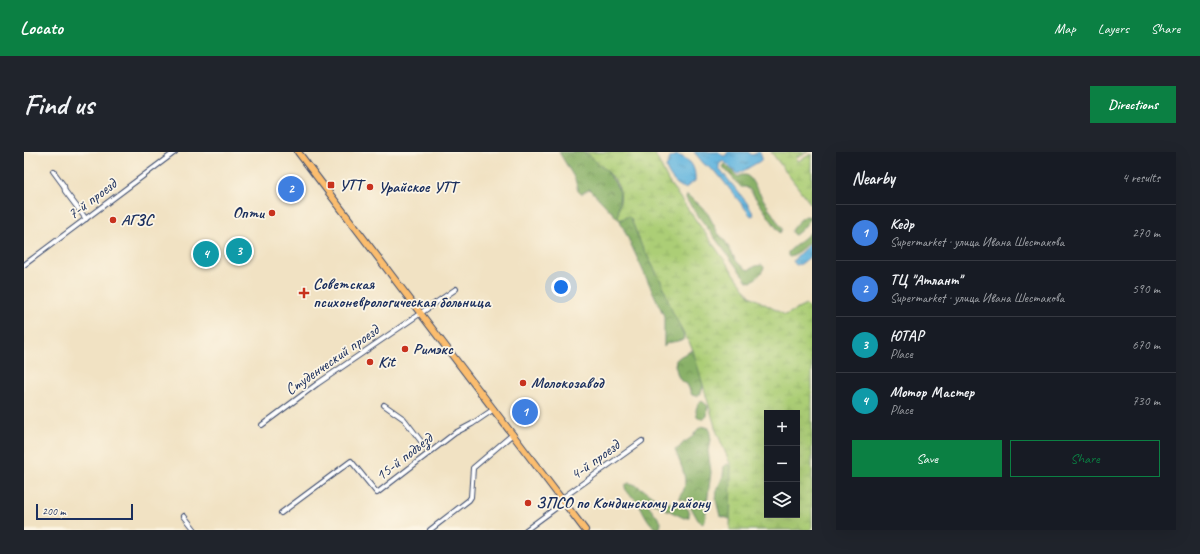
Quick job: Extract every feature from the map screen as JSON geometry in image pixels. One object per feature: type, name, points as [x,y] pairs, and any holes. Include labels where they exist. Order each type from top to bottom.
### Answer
[{"type":"main road","points":[[298,152],[585,530]]},
{"type":"street","name":"7-й проезд","points":[[24,265],[175,152]]},
{"type":"street","points":[[52,171],[86,219]]},
{"type":"street","name":"Студенческий проезд","points":[[262,425],[317,384],[456,289]]},
{"type":"street","points":[[384,405],[404,419],[430,452]]},
{"type":"street","name":"15-й подъезд","points":[[281,513],[351,461],[377,493],[455,433],[472,424],[494,409]]},
{"type":"street","points":[[430,530],[469,500],[471,497],[473,468],[513,434]]},
{"type":"street","name":"4-й проезд","points":[[526,530],[563,500],[642,441]]},
{"type":"street","points":[[184,516],[195,530]]},
{"type":"green space","points":[[559,152],[584,152],[606,170],[620,192],[618,219],[590,189],[581,194],[578,191],[575,179]]},
{"type":"green space","points":[[584,152],[654,152],[668,181],[750,296],[785,315],[806,305],[812,312],[812,530],[730,530],[731,466],[716,430],[693,350],[673,313],[661,281],[641,244],[631,219],[628,216],[620,220],[618,219],[620,191],[618,185],[610,174]]},
{"type":"green space","points":[[771,152],[808,152],[796,157],[798,161],[812,154],[812,206]]},
{"type":"green space","points":[[725,164],[738,177],[741,175],[746,175],[750,178],[782,229],[780,233],[750,190],[746,187],[741,187],[723,167]]},
{"type":"green space","points":[[687,195],[700,205],[708,214],[718,233],[725,241],[739,264],[748,270],[756,266],[762,265],[764,267],[760,274],[751,282],[747,281],[688,202],[686,198]]},
{"type":"green space","points":[[628,216],[631,219],[641,244],[661,281],[684,336],[683,340],[667,343],[664,347],[664,316],[620,220]]},
{"type":"green space","points":[[806,216],[811,217],[804,228],[794,235],[791,231],[795,224]]},
{"type":"green space","points":[[812,231],[812,240],[793,256],[788,256],[788,252]]},
{"type":"green space","points":[[693,350],[703,381],[701,392],[697,396],[692,395],[687,384],[681,381],[675,365],[676,360]]},
{"type":"green space","points":[[702,401],[708,406],[707,416],[702,419],[697,416],[696,408]]},
{"type":"green space","points":[[702,426],[709,428],[711,440],[708,450],[711,472],[705,520],[702,523],[698,520],[688,502],[679,498],[684,489],[685,479],[675,450],[691,438]]},
{"type":"green space","points":[[728,464],[731,466],[734,517],[730,519],[720,516],[716,500],[717,490],[723,476],[724,466]]},
{"type":"green space","points":[[629,483],[637,485],[656,498],[667,503],[686,507],[689,510],[689,517],[684,518],[653,503],[647,503],[661,522],[660,528],[658,529],[654,527],[646,517],[637,501],[626,490],[625,485]]},
{"type":"water","points":[[694,152],[719,152],[723,156],[725,156],[728,152],[748,152],[752,155],[759,152],[761,154],[762,159],[760,161],[738,174],[724,162],[722,161],[719,163],[719,168],[747,203],[754,215],[751,216],[717,173],[704,164]]},
{"type":"water","points":[[677,155],[689,161],[694,171],[695,181],[685,188],[673,180],[666,168],[670,158]]},
{"type":"water","points":[[812,242],[812,255],[801,264],[796,265],[793,261]]},
{"type":"place","name":"УТТ","points":[[331,185]]},
{"type":"place","name":"Урайское УТТ","points":[[370,187]]},
{"type":"place","name":"ТЦ \"Атлант\"","points":[[291,189]]},
{"type":"place","name":"Опти","points":[[272,213]]},
{"type":"place","name":"АГЗС","points":[[113,220]]},
{"type":"place","name":"ЮТАР","points":[[239,251]]},
{"type":"place","name":"Мотор Мастер","points":[[206,254]]},
{"type":"place","name":"Советская психоневрологическая больница","points":[[304,293]]},
{"type":"place","name":"Римэкс","points":[[405,349]]},
{"type":"place","name":"Kit","points":[[370,362]]},
{"type":"place","name":"Молокозавод","points":[[523,383]]},
{"type":"place","name":"Кедр","points":[[525,412]]},
{"type":"place","name":"ЗПСО по Кондинскому району","points":[[528,503]]}]
